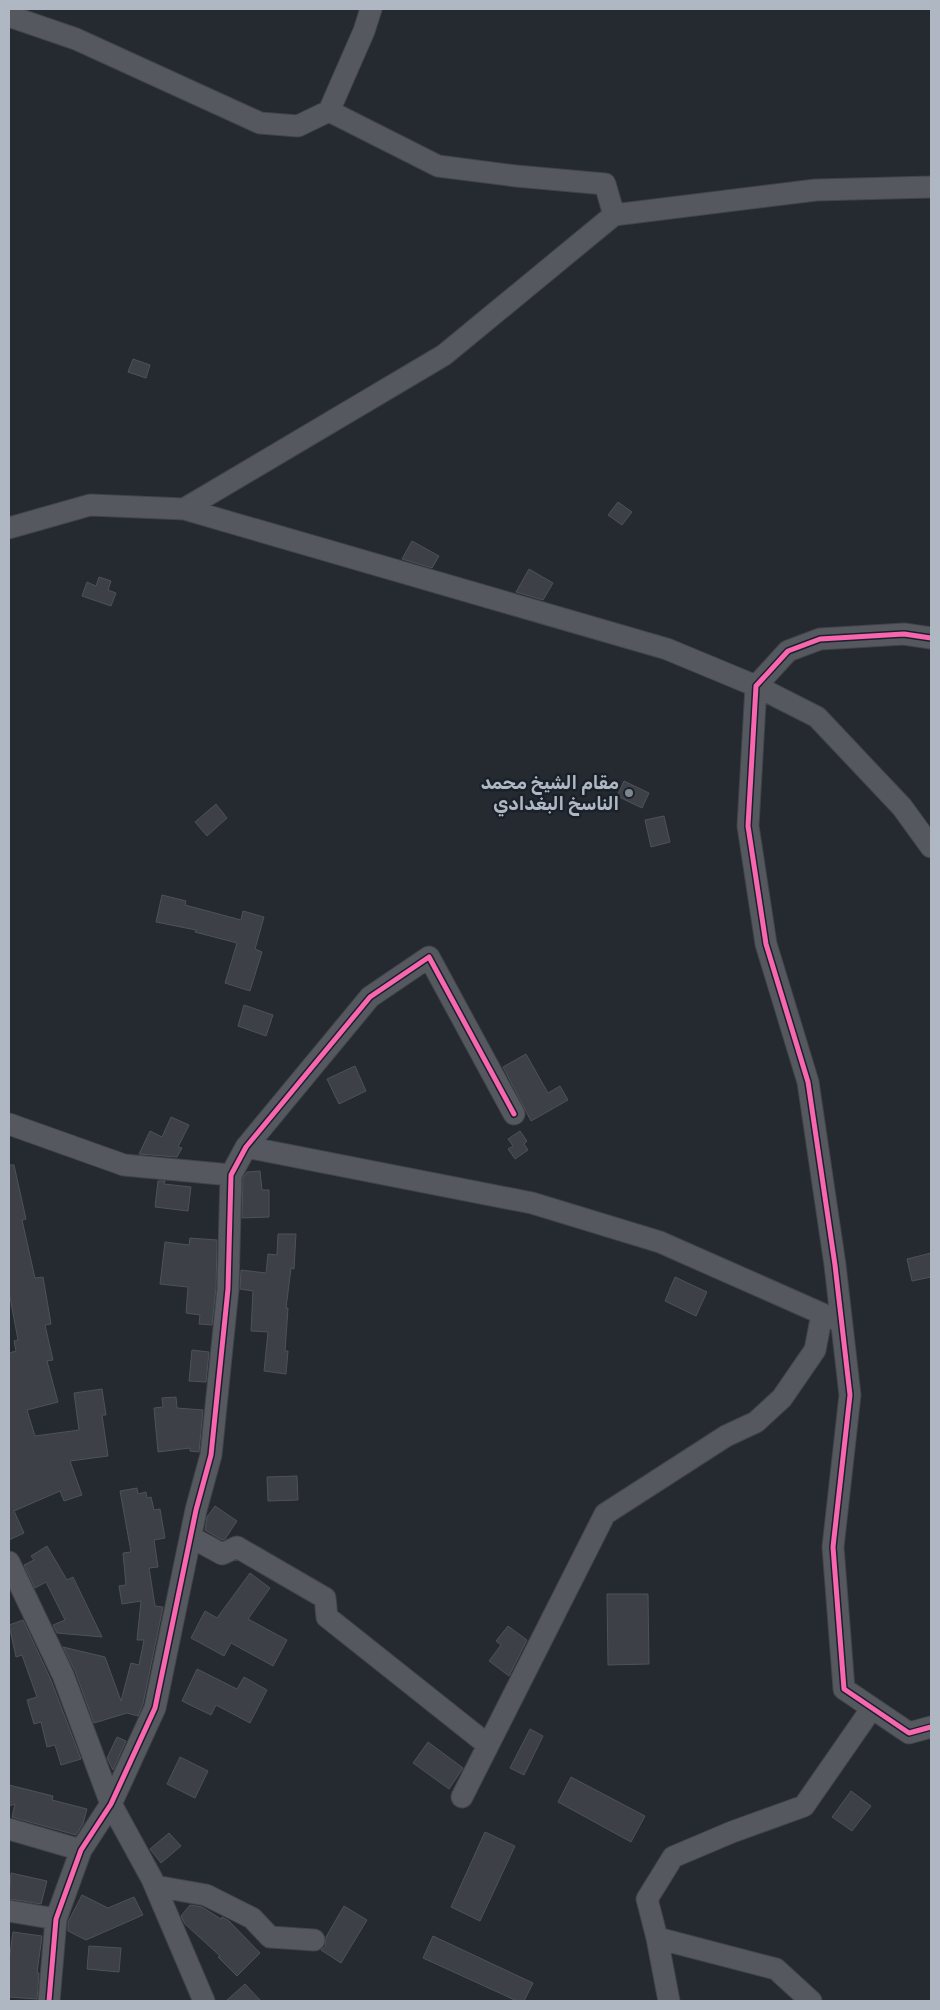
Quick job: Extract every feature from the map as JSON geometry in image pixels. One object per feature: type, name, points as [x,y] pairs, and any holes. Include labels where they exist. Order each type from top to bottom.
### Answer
[{"type":"street","points":[[9,16],[76,39],[260,123],[298,126],[329,111],[364,31],[371,9]]},
{"type":"street","points":[[329,111],[438,166],[516,176],[605,184],[614,215]]},
{"type":"street","points":[[184,509],[444,355],[614,215],[816,190],[931,186]]},
{"type":"street","points":[[9,528],[90,505],[184,509],[667,649],[756,686],[817,717],[902,807],[931,847]]},
{"type":"street","points":[[931,638],[904,634],[820,640],[788,650],[756,686],[748,826],[766,944],[808,1082],[842,1323],[850,1395],[833,1547],[844,1689],[909,1733],[931,1726]]},
{"type":"street","points":[[49,2001],[56,1919],[82,1850],[111,1804],[155,1708],[190,1537],[211,1455],[228,1289],[231,1175],[246,1148],[370,997],[429,956],[514,1114]]},
{"type":"street","points":[[9,1124],[124,1165],[231,1175]]},
{"type":"street","points":[[246,1148],[532,1203],[660,1242],[842,1323]]},
{"type":"street","points":[[462,1797],[605,1514],[726,1436],[756,1422],[782,1398],[815,1350],[822,1314]]},
{"type":"street","points":[[190,1537],[222,1554],[236,1547],[325,1598],[326,1617],[488,1745]]},
{"type":"street","points":[[9,1562],[15,1589],[63,1675],[111,1804],[155,1886],[204,2001]]},
{"type":"street","points":[[669,2001],[657,1938],[647,1899],[673,1857],[732,1832],[804,1806],[872,1708]]},
{"type":"street","points":[[9,1829],[82,1850]]},
{"type":"street","points":[[155,1886],[206,1894],[252,1918],[270,1937],[314,1940]]},
{"type":"street","points":[[9,1911],[56,1919]]},
{"type":"street","points":[[657,1938],[776,1969],[811,2001]]},
{"type":"building","points":[[133,359],[150,365],[146,378],[128,372]]},
{"type":"building","points":[[618,502],[632,512],[622,525],[608,515]]},
{"type":"building","points":[[412,541],[439,556],[432,568],[402,559]]},
{"type":"building","points":[[529,569],[553,583],[543,600],[516,592]]},
{"type":"building","points":[[99,577],[111,581],[108,590],[116,593],[111,606],[82,596],[87,582],[96,586]]},
{"type":"building","points":[[624,781],[649,793],[642,808],[617,796]]},
{"type":"building","points":[[216,804],[227,818],[207,836],[195,822]]},
{"type":"building","points":[[664,816],[670,842],[651,847],[645,820]]},
{"type":"building","points":[[162,895],[186,901],[185,905],[241,920],[243,911],[264,917],[255,949],[262,952],[250,991],[225,983],[237,943],[195,932],[196,930],[156,922]]},
{"type":"building","points":[[244,1005],[273,1015],[266,1036],[238,1026]]},
{"type":"building","points":[[526,1054],[548,1093],[560,1086],[568,1100],[531,1121],[503,1067]]},
{"type":"building","points":[[355,1066],[366,1091],[339,1104],[327,1079]]},
{"type":"building","points":[[171,1117],[189,1125],[178,1147],[182,1148],[177,1157],[139,1154],[150,1131],[162,1137]]},
{"type":"building","points":[[520,1131],[527,1141],[524,1144],[528,1150],[515,1159],[508,1149],[513,1146],[508,1139]]},
{"type":"building","points":[[9,1165],[14,1165],[26,1219],[22,1220],[35,1278],[43,1277],[51,1324],[45,1325],[53,1360],[47,1361],[58,1402],[27,1410],[35,1436],[79,1430],[74,1393],[102,1389],[106,1415],[102,1415],[108,1456],[70,1461],[82,1495],[64,1501],[60,1491],[14,1511],[24,1533],[9,1540],[9,1353],[16,1351],[14,1341],[18,1340],[9,1292]]},
{"type":"building","points":[[260,1171],[262,1190],[269,1190],[269,1217],[242,1218],[243,1178],[247,1172]]},
{"type":"building","points":[[158,1181],[165,1181],[164,1184],[191,1187],[188,1211],[155,1207]]},
{"type":"building","points":[[278,1234],[296,1234],[294,1269],[291,1268],[286,1308],[288,1308],[285,1351],[288,1351],[286,1374],[264,1371],[268,1332],[251,1331],[253,1291],[240,1289],[241,1270],[266,1273],[268,1254],[277,1255]]},
{"type":"building","points":[[190,1238],[217,1240],[216,1288],[212,1325],[199,1324],[200,1315],[186,1313],[188,1287],[160,1284],[165,1242],[189,1245]]},
{"type":"building","points":[[931,1253],[931,1277],[912,1281],[907,1259]]},
{"type":"building","points":[[675,1277],[707,1292],[696,1316],[665,1301]]},
{"type":"building","points":[[192,1350],[209,1352],[206,1382],[189,1381]]},
{"type":"building","points":[[176,1397],[177,1408],[203,1410],[199,1452],[190,1451],[190,1448],[158,1452],[154,1408],[163,1407],[162,1398]]},
{"type":"building","points":[[297,1476],[298,1500],[268,1501],[267,1477]]},
{"type":"building","points":[[137,1488],[138,1494],[146,1492],[147,1498],[151,1497],[154,1510],[160,1509],[165,1538],[154,1540],[158,1567],[149,1568],[155,1606],[163,1607],[143,1704],[138,1716],[127,1713],[94,1723],[75,1671],[63,1647],[105,1657],[121,1701],[131,1663],[139,1665],[144,1640],[137,1640],[141,1601],[122,1604],[119,1586],[126,1585],[123,1553],[131,1552],[120,1491]]},
{"type":"building","points":[[215,1506],[237,1521],[225,1539],[222,1540],[205,1530],[207,1517]]},
{"type":"building","points":[[47,1546],[67,1580],[73,1577],[102,1637],[57,1633],[53,1625],[65,1620],[46,1582],[35,1588],[24,1565],[34,1560],[31,1556]]},
{"type":"building","points":[[250,1573],[270,1588],[248,1619],[287,1640],[273,1666],[231,1643],[224,1656],[191,1638],[205,1611],[217,1618]]},
{"type":"building","points":[[607,1594],[648,1594],[649,1664],[608,1665]]},
{"type":"building","points":[[23,1620],[51,1680],[81,1759],[61,1765],[55,1745],[47,1747],[41,1722],[34,1724],[27,1700],[37,1697],[22,1655],[16,1657],[9,1625]]},
{"type":"building","points":[[508,1626],[527,1640],[509,1676],[489,1661],[501,1645],[496,1641]]},
{"type":"building","points":[[197,1669],[237,1689],[244,1677],[267,1690],[250,1723],[216,1705],[211,1715],[182,1701]]},
{"type":"building","points":[[530,1729],[543,1736],[524,1775],[510,1768]]},
{"type":"building","points":[[117,1737],[126,1741],[113,1770],[107,1758]]},
{"type":"building","points":[[428,1742],[463,1768],[449,1789],[413,1763]]},
{"type":"building","points":[[180,1757],[208,1771],[195,1798],[167,1784]]},
{"type":"building","points":[[571,1777],[645,1816],[631,1842],[558,1802]]},
{"type":"building","points":[[9,1785],[53,1796],[52,1800],[87,1809],[83,1824],[76,1835],[12,1817],[15,1804],[9,1806]]},
{"type":"building","points":[[851,1791],[871,1806],[852,1831],[832,1817]]},
{"type":"building","points":[[485,1832],[515,1846],[480,1921],[451,1907]]},
{"type":"building","points":[[169,1833],[181,1846],[161,1863],[150,1849]]},
{"type":"building","points":[[11,1873],[47,1881],[41,1904],[9,1899]]},
{"type":"building","points":[[82,1895],[108,1908],[134,1897],[143,1915],[86,1940],[68,1931],[68,1922]]},
{"type":"building","points":[[190,1905],[202,1907],[221,1919],[222,1917],[229,1921],[260,1953],[237,1976],[218,1957],[220,1956],[185,1924],[181,1916]]},
{"type":"building","points":[[344,1906],[367,1920],[341,1963],[321,1950],[325,1947],[326,1937]]},
{"type":"building","points":[[13,1932],[42,1936],[37,1973],[39,1973],[37,1999],[9,1997],[9,1961]]},
{"type":"building","points":[[433,1936],[533,1983],[524,2001],[517,2001],[423,1958]]},
{"type":"building","points":[[89,1946],[121,1948],[119,1972],[87,1969]]},
{"type":"building","points":[[245,1984],[261,2001],[226,2001]]},
{"type":"cycle path","points":[[931,638],[904,634],[820,639],[788,651],[756,686],[748,826],[766,944],[808,1082],[835,1265],[850,1395],[833,1547],[844,1689],[909,1733],[931,1727]]},
{"type":"cycle path","points":[[49,2001],[56,1919],[81,1850],[111,1804],[155,1708],[196,1510],[211,1455],[228,1289],[231,1175],[246,1147],[370,997],[429,957],[514,1114]]},
{"type":"place","name":"مقام الشيخ محمد الناسخ البغدادي","points":[[629,793]]}]
